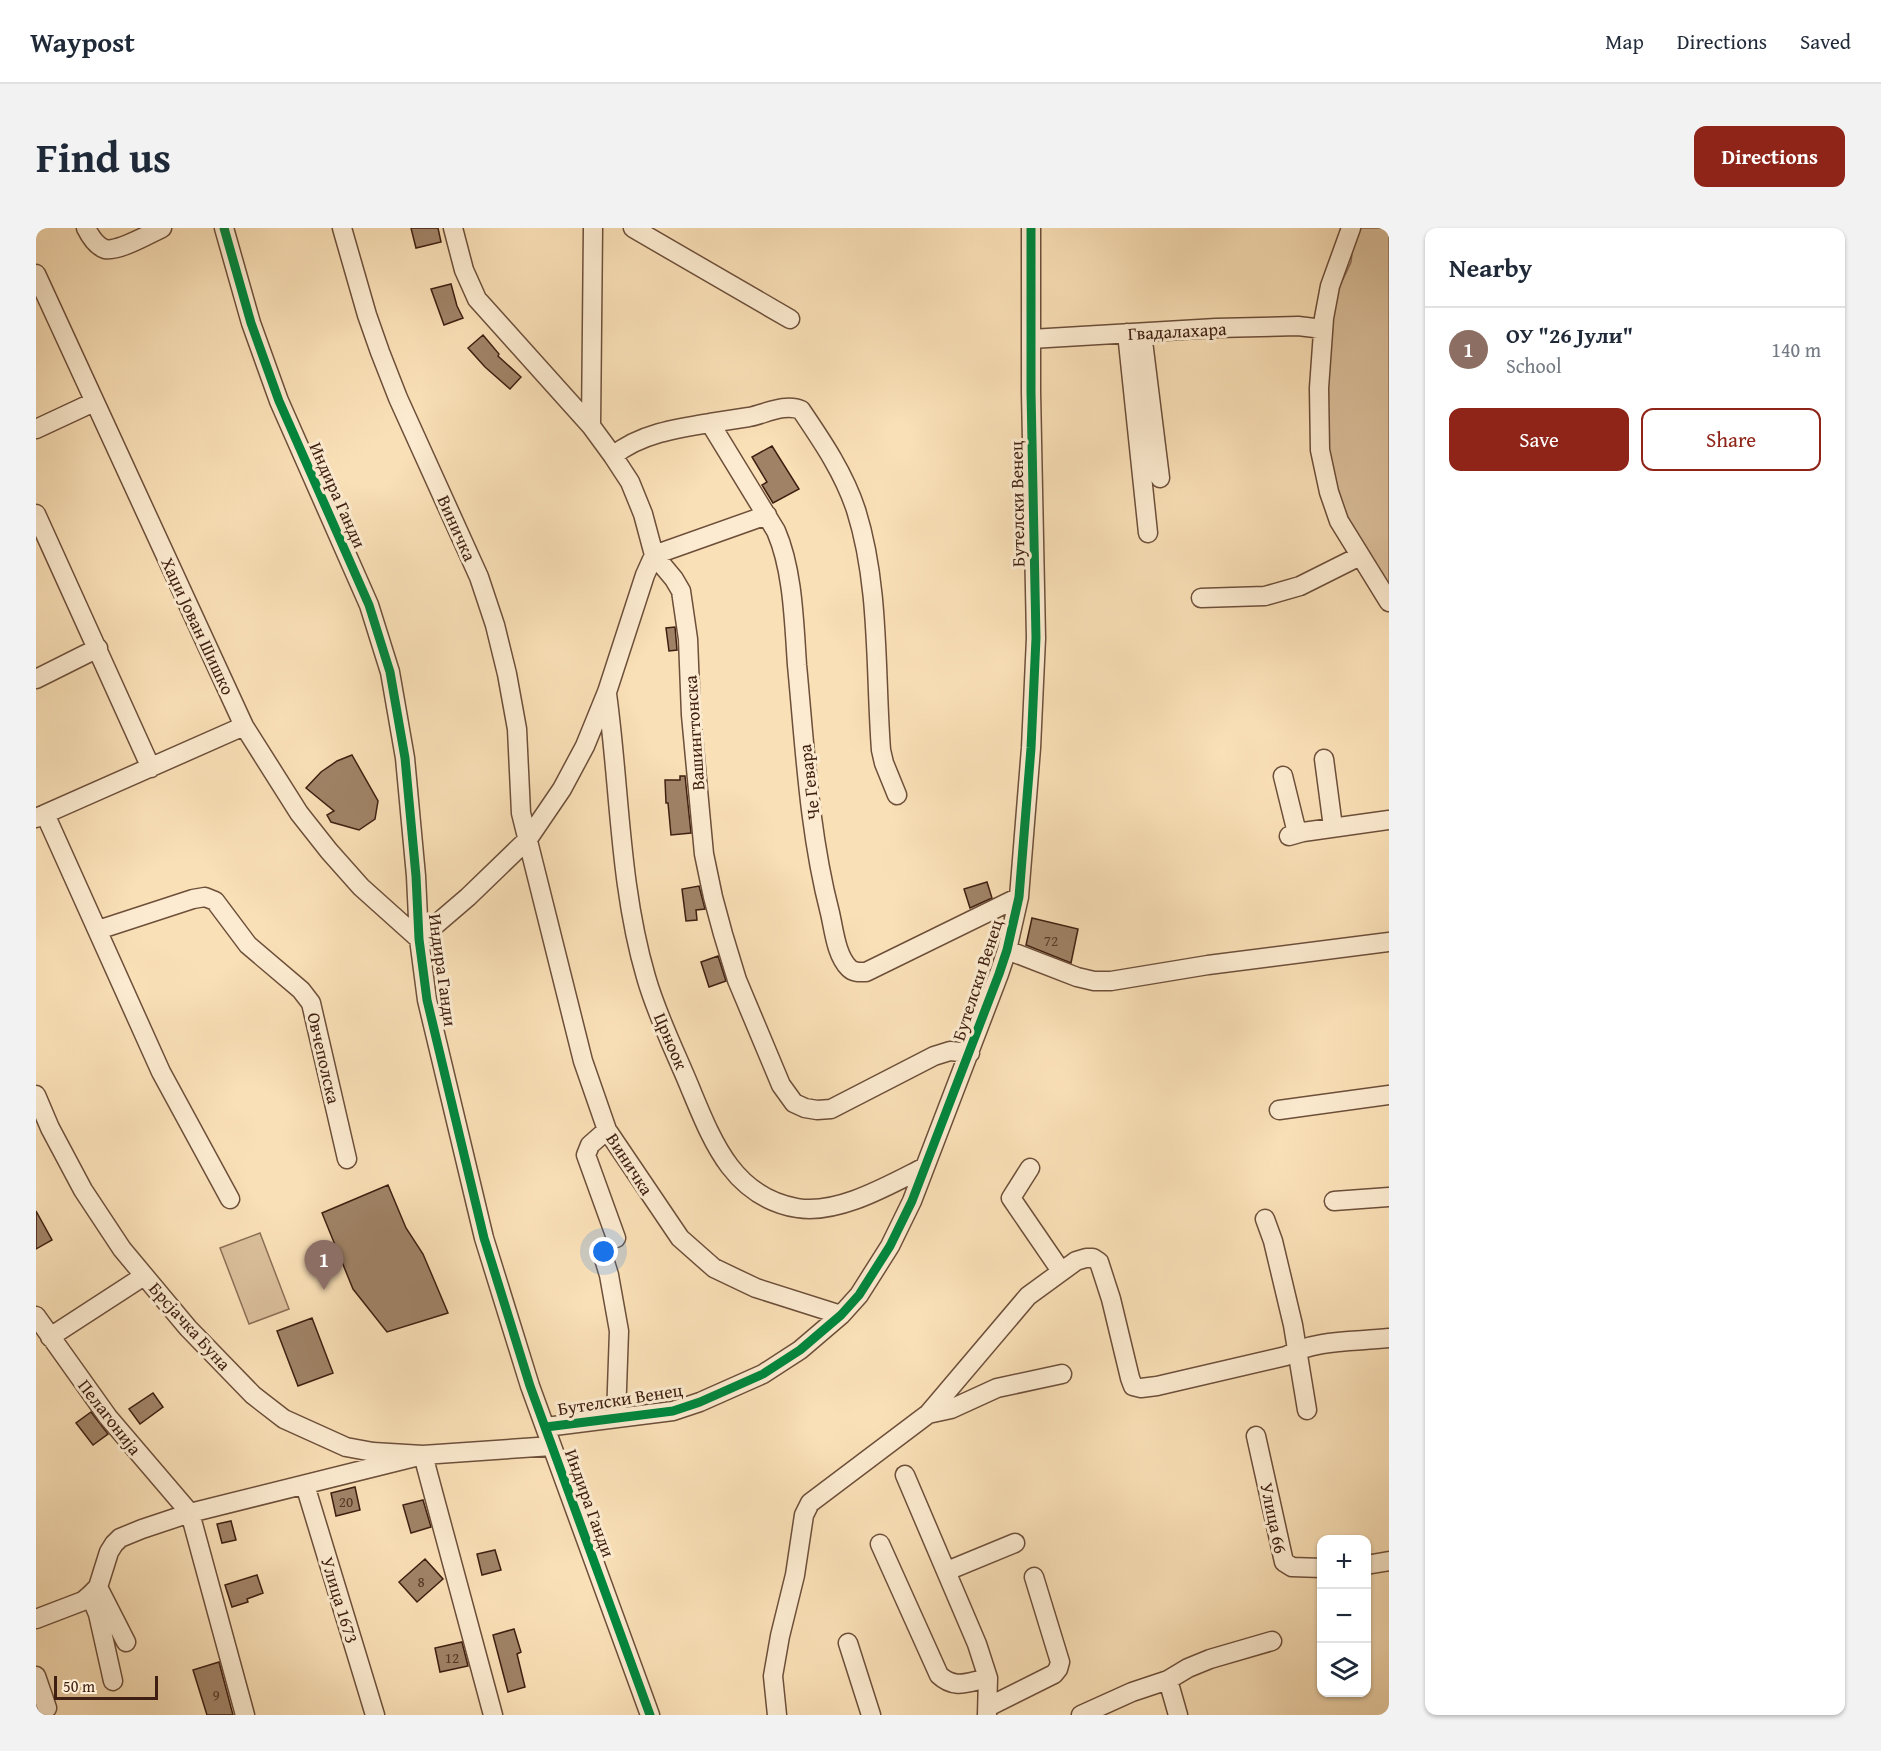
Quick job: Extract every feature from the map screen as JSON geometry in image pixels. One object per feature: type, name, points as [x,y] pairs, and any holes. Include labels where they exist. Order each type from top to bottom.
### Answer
[{"type":"street","points":[[86,228],[97,244],[105,249],[119,247],[162,228]]},
{"type":"street","name":"Индира Ганди","points":[[224,228],[251,323],[279,400],[369,605],[390,672],[405,758],[416,876],[419,939],[427,1000],[484,1238],[530,1386],[650,1715]]},
{"type":"street","name":"Виничка","points":[[342,228],[367,315],[398,398],[479,577],[495,625],[517,729],[521,813],[583,1061],[607,1130],[680,1238],[714,1268],[756,1288],[841,1315]]},
{"type":"street","name":"Вашингтонска","points":[[453,228],[470,287],[477,299],[591,426],[613,456],[630,482],[643,514],[654,555],[681,591],[688,639],[704,854],[713,897],[737,980],[780,1085],[794,1103],[817,1110],[831,1109],[934,1056],[950,1051],[970,1053]]},
{"type":"street","points":[[591,426],[593,228]]},
{"type":"street","points":[[633,228],[790,319]]},
{"type":"street","name":"Бутелски Венец","points":[[546,1427],[673,1411],[725,1393],[763,1374],[800,1350],[841,1315],[859,1295],[890,1246],[912,1201],[970,1053],[1007,950],[1019,897],[1031,748],[1036,638],[1031,228]]},
{"type":"street","points":[[1351,228],[1330,286],[1323,329],[1319,388],[1322,462],[1339,521],[1389,602]]},
{"type":"street","name":"Хаџи Јован Шишко","points":[[36,274],[44,313],[94,402],[244,726],[299,813],[329,851],[361,887],[419,939]]},
{"type":"street","name":"Гвадалахара","points":[[1031,339],[1216,328],[1298,326],[1323,329]]},
{"type":"street","points":[[1134,333],[1160,478]]},
{"type":"street","points":[[1134,333],[1148,532]]},
{"type":"street","points":[[36,429],[94,402]]},
{"type":"street","points":[[613,456],[627,446],[682,428],[780,409],[801,410],[831,456],[855,508],[864,542],[871,589],[881,750],[897,795]]},
{"type":"street","name":"Че Гевара","points":[[710,423],[767,515],[781,542],[791,595],[808,785],[822,885],[839,949],[850,969],[866,972],[1019,897]]},
{"type":"street","points":[[36,514],[152,768]]},
{"type":"street","points":[[419,939],[468,897],[528,839],[562,789],[585,746],[607,692],[645,575],[654,555],[767,515]]},
{"type":"street","points":[[1201,598],[1264,596],[1300,586],[1359,556]]},
{"type":"street","points":[[645,575],[674,579]]},
{"type":"street","points":[[36,679],[98,648]]},
{"type":"street","name":"Црноок","points":[[607,692],[615,748],[626,876],[645,976],[663,1025],[712,1138],[724,1159],[746,1185],[772,1201],[798,1208],[820,1210],[844,1203],[925,1167]]},
{"type":"street","points":[[230,1199],[161,1072],[98,930],[40,816],[244,726]]},
{"type":"street","points":[[1324,759],[1333,827]]},
{"type":"street","points":[[1283,776],[1293,835],[1389,820]]},
{"type":"street","name":"Овчеполска","points":[[98,930],[193,899],[205,897],[215,902],[248,945],[301,990],[311,1003],[347,1159]]},
{"type":"street","points":[[1007,950],[1077,977],[1094,981],[1111,981],[1208,965],[1389,942]]},
{"type":"street","points":[[1279,1110],[1389,1095]]},
{"type":"street","name":"Брсјачка Буна","points":[[37,1100],[83,1190],[122,1249],[188,1328],[253,1395],[284,1419],[346,1447],[373,1452],[423,1455]]},
{"type":"street","points":[[607,1130],[590,1145],[586,1155],[616,1238]]},
{"type":"street","points":[[1030,1168],[1011,1198],[1061,1271]]},
{"type":"street","points":[[1334,1201],[1389,1197]]},
{"type":"street","points":[[1265,1219],[1273,1241],[1298,1349],[1307,1410]]},
{"type":"street","points":[[601,1249],[609,1275],[619,1330],[616,1417]]},
{"type":"street","points":[[777,1715],[773,1676],[795,1575],[804,1515],[810,1503],[928,1414],[1028,1296],[1061,1271],[1086,1258],[1093,1258],[1099,1262],[1111,1299],[1130,1378],[1133,1386],[1141,1388],[1286,1356],[1298,1349],[1389,1338]]},
{"type":"street","points":[[50,1337],[144,1276]]},
{"type":"street","name":"Пелагонија","points":[[36,1316],[108,1417],[190,1514]]},
{"type":"street","points":[[928,1414],[951,1408],[997,1388],[1062,1374]]},
{"type":"street","name":"Улица 66","points":[[1256,1436],[1284,1562],[1292,1567],[1317,1568]]},
{"type":"street","points":[[36,1619],[83,1601],[94,1591],[109,1552],[120,1538],[141,1529],[190,1514],[423,1455],[552,1446]]},
{"type":"street","points":[[423,1455],[493,1715]]},
{"type":"street","points":[[905,1474],[977,1644],[988,1678],[988,1711],[1059,1669],[1060,1662],[1034,1577]]},
{"type":"street","name":"Улица 1673","points":[[305,1485],[375,1715]]},
{"type":"street","points":[[190,1514],[245,1715]]},
{"type":"street","points":[[947,1571],[1015,1543]]},
{"type":"street","points":[[880,1544],[939,1676],[947,1683],[958,1684],[988,1678]]},
{"type":"street","points":[[1371,1564],[1389,1561]]},
{"type":"street","points":[[94,1591],[126,1642]]},
{"type":"street","points":[[94,1591],[113,1681]]},
{"type":"street","points":[[1081,1715],[1132,1692],[1168,1680],[1210,1659],[1272,1641]]},
{"type":"street","points":[[848,1643],[871,1715]]},
{"type":"street","points":[[36,1676],[47,1708]]},
{"type":"street","points":[[1168,1680],[1178,1715]]},
{"type":"shaded area","points":[[1355,228],[1389,228],[1389,596],[1344,519],[1328,468],[1325,408],[1329,331],[1337,292],[1351,262]]},
{"type":"shaded area","points":[[260,1233],[289,1309],[249,1324],[220,1248]]},
{"type":"building","points":[[411,228],[438,228],[441,242],[416,248]]},
{"type":"building","points":[[451,284],[463,318],[444,325],[431,289]]},
{"type":"building","points":[[483,335],[499,354],[498,356],[521,377],[510,389],[468,348]]},
{"type":"building","points":[[772,446],[799,489],[773,503],[762,485],[767,482],[752,457]]},
{"type":"building","points":[[675,627],[677,650],[669,651],[666,628]]},
{"type":"building","points":[[352,755],[378,801],[375,819],[359,830],[331,822],[327,815],[334,811],[306,788],[321,772],[337,761]]},
{"type":"building","points":[[680,776],[685,776],[691,833],[671,835],[665,780],[680,780]]},
{"type":"building","points":[[987,882],[992,898],[970,908],[964,889]]},
{"type":"building","points":[[699,886],[705,909],[696,910],[697,920],[686,921],[682,889]]},
{"type":"building","points":[[1032,918],[1078,929],[1071,963],[1026,945]]},
{"type":"building","points":[[718,956],[726,981],[709,987],[701,962]]},
{"type":"building","points":[[388,1185],[406,1228],[423,1254],[448,1313],[387,1332],[353,1289],[322,1213]]},
{"type":"building","points":[[36,1211],[52,1240],[36,1249]]},
{"type":"building","points":[[312,1318],[333,1373],[298,1386],[277,1331]]},
{"type":"building","points":[[153,1393],[163,1407],[140,1424],[129,1409]]},
{"type":"building","points":[[91,1412],[108,1434],[93,1445],[76,1423]]},
{"type":"building","points":[[355,1487],[360,1510],[336,1516],[331,1493]]},
{"type":"building","points":[[423,1500],[431,1527],[411,1533],[403,1505]]},
{"type":"building","points":[[231,1521],[236,1540],[222,1543],[217,1524]]},
{"type":"building","points":[[495,1550],[501,1570],[482,1575],[477,1554]]},
{"type":"building","points":[[425,1559],[443,1579],[417,1602],[399,1582]]},
{"type":"building","points":[[257,1575],[263,1593],[247,1599],[248,1602],[232,1607],[225,1585]]},
{"type":"building","points":[[514,1629],[521,1652],[517,1654],[525,1687],[508,1692],[493,1635]]},
{"type":"building","points":[[462,1642],[468,1666],[440,1672],[435,1648]]},
{"type":"building","points":[[219,1662],[233,1715],[207,1715],[193,1670]]},
{"type":"cycle path","points":[[224,228],[251,323],[279,401],[369,605],[390,672],[405,758],[416,876],[419,939],[427,1000],[484,1238],[530,1386],[650,1715]]},
{"type":"cycle path","points":[[546,1427],[673,1411],[700,1402],[763,1374],[800,1350],[841,1315],[859,1295],[890,1246],[912,1201],[999,974],[1019,897],[1031,748],[1036,638],[1031,392],[1031,228]]},
{"type":"place","name":"ОУ \"26 Јули\"","points":[[324,1290]]}]
